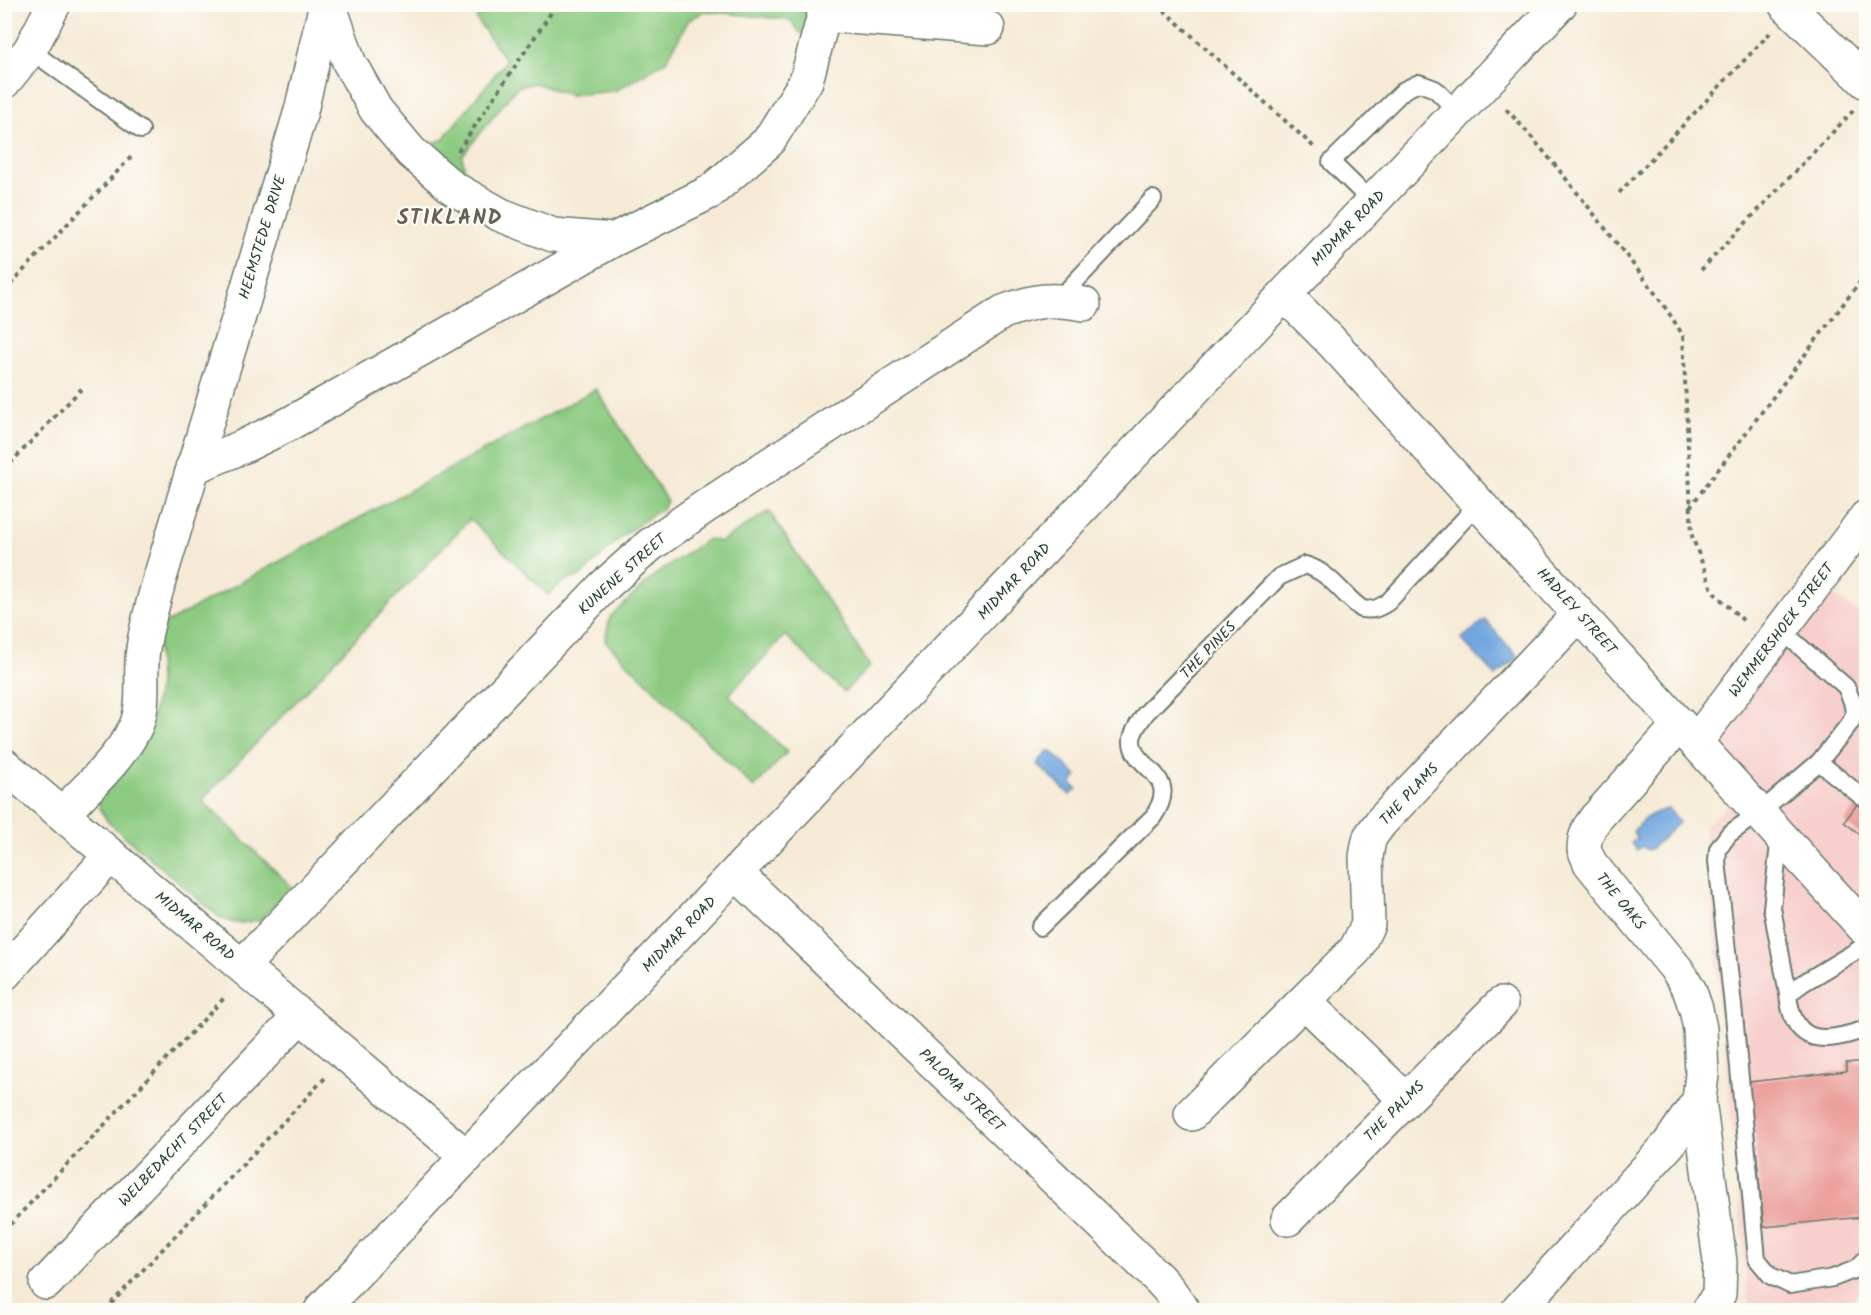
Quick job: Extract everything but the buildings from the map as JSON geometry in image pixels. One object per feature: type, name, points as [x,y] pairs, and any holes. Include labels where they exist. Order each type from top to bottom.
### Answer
[{"type":"street","points":[[4,82],[30,50],[54,4]]},
{"type":"street","name":"HEEMSTEDE DRIVE","points":[[328,4],[349,62],[376,110],[411,152],[453,188],[501,215],[553,235],[613,240]]},
{"type":"street","name":"HEEMSTEDE DRIVE","points":[[62,814],[112,762],[135,729],[140,714],[143,648],[159,581],[301,111],[328,4]]},
{"type":"street","name":"MIDMAR ROAD","points":[[321,1311],[1560,4]]},
{"type":"street","points":[[1788,8],[1862,93]]},
{"type":"street","points":[[192,468],[289,424],[613,240],[710,192],[768,142],[806,81],[824,10],[988,28]]},
{"type":"street","name":"HADLEY STREET","points":[[1285,295],[1330,340],[1866,930]]},
{"type":"street","name":"KUNENE STREET","points":[[245,969],[604,586],[650,545],[1003,312],[1025,304],[1072,302]]},
{"type":"street","name":"WEMMERSHOEK STREET","points":[[1688,733],[1775,638],[1866,517]]},
{"type":"street","name":"THE PLAMS","points":[[1191,1114],[1356,949],[1368,924],[1366,857],[1370,837],[1381,822],[1579,614]]},
{"type":"street","name":"THE OAKS","points":[[1688,733],[1596,818],[1585,839],[1584,849],[1590,863],[1677,971],[1689,989],[1696,1009],[1700,1029],[1702,1074],[1699,1100],[1720,1262],[1719,1294],[1709,1311]]},
{"type":"street","name":"MIDMAR ROAD","points":[[4,765],[466,1157]]},
{"type":"street","points":[[4,974],[111,855]]},
{"type":"street","name":"PALOMA STREET","points":[[736,873],[1159,1279],[1183,1311]]},
{"type":"street","points":[[1305,1002],[1405,1099]]},
{"type":"street","name":"THE PALMS","points":[[1288,1219],[1501,1004]]},
{"type":"street","name":"WELBEDACHT STREET","points":[[46,1283],[300,1016]]},
{"type":"street","name":"THE OAKS","points":[[1518,1311],[1669,1144],[1699,1100]]},
{"type":"lane","points":[[30,50],[141,130]]},
{"type":"lane","points":[[1372,203],[1331,162],[1404,90],[1419,83],[1435,89],[1458,112]]},
{"type":"lane","points":[[1072,302],[1153,200]]},
{"type":"lane","name":"THE PINES","points":[[1040,927],[1153,817],[1160,807],[1164,796],[1161,786],[1155,774],[1134,750],[1132,739],[1136,727],[1145,714],[1280,577],[1305,565],[1316,568],[1326,574],[1362,609],[1378,609],[1388,602],[1479,503]]},
{"type":"lane","points":[[1775,638],[1846,687],[1854,712],[1851,722],[1770,824],[1729,834],[1718,849],[1717,861],[1757,1259],[1771,1276],[1790,1285],[1833,1278],[1856,1269],[1866,1259]]},
{"type":"lane","points":[[1819,762],[1862,797]]},
{"type":"lane","points":[[1770,824],[1772,908],[1789,1009],[1797,1025],[1808,1035],[1818,1039],[1834,1038],[1866,1029]]},
{"type":"lane","points":[[1788,994],[1803,982],[1866,945]]},
{"type":"path","points":[[440,177],[557,4]]},
{"type":"path","points":[[1157,4],[1331,162]]},
{"type":"path","points":[[1619,193],[1788,8]]},
{"type":"path","points":[[1484,84],[1532,136],[1668,310],[1683,336],[1692,536],[1713,592],[1775,638]]},
{"type":"path","points":[[1701,270],[1862,93]]},
{"type":"path","points":[[4,291],[147,140],[141,130]]},
{"type":"path","points":[[1690,507],[1866,273]]},
{"type":"path","points":[[4,470],[84,386]]},
{"type":"path","points":[[4,1231],[245,969]]},
{"type":"path","points":[[105,1311],[346,1055]]},
{"type":"shaded area","points":[[1818,582],[1866,619],[1866,1282],[1845,1310],[1752,1310],[1748,1298],[1704,826],[1735,800],[1690,743]]},
{"type":"green space","points":[[475,5],[812,5],[808,34],[800,33],[791,20],[705,11],[689,20],[666,61],[615,91],[569,95],[535,83],[517,87],[462,156],[465,172],[460,178],[422,147],[442,140],[506,61],[477,20]]},
{"type":"green space","points":[[596,389],[667,501],[664,507],[622,536],[581,576],[564,581],[548,595],[470,519],[202,800],[292,887],[258,922],[255,920],[237,923],[219,917],[108,822],[98,801],[151,723],[159,684],[157,628]]},
{"type":"green space","points":[[769,511],[870,666],[844,692],[785,635],[729,695],[787,752],[754,788],[605,641],[610,617],[656,574],[708,539],[721,542]]},
{"type":"water","points":[[1485,620],[1518,657],[1496,676],[1461,639]]},
{"type":"water","points":[[1048,751],[1051,751],[1077,776],[1071,783],[1077,789],[1070,795],[1037,764]]},
{"type":"water","points":[[1667,809],[1679,823],[1652,848],[1647,850],[1642,846],[1637,850],[1631,843],[1637,839],[1633,832],[1636,827],[1647,817]]},
{"type":"district","name":"STIKLAND","points":[[450,217]]}]
